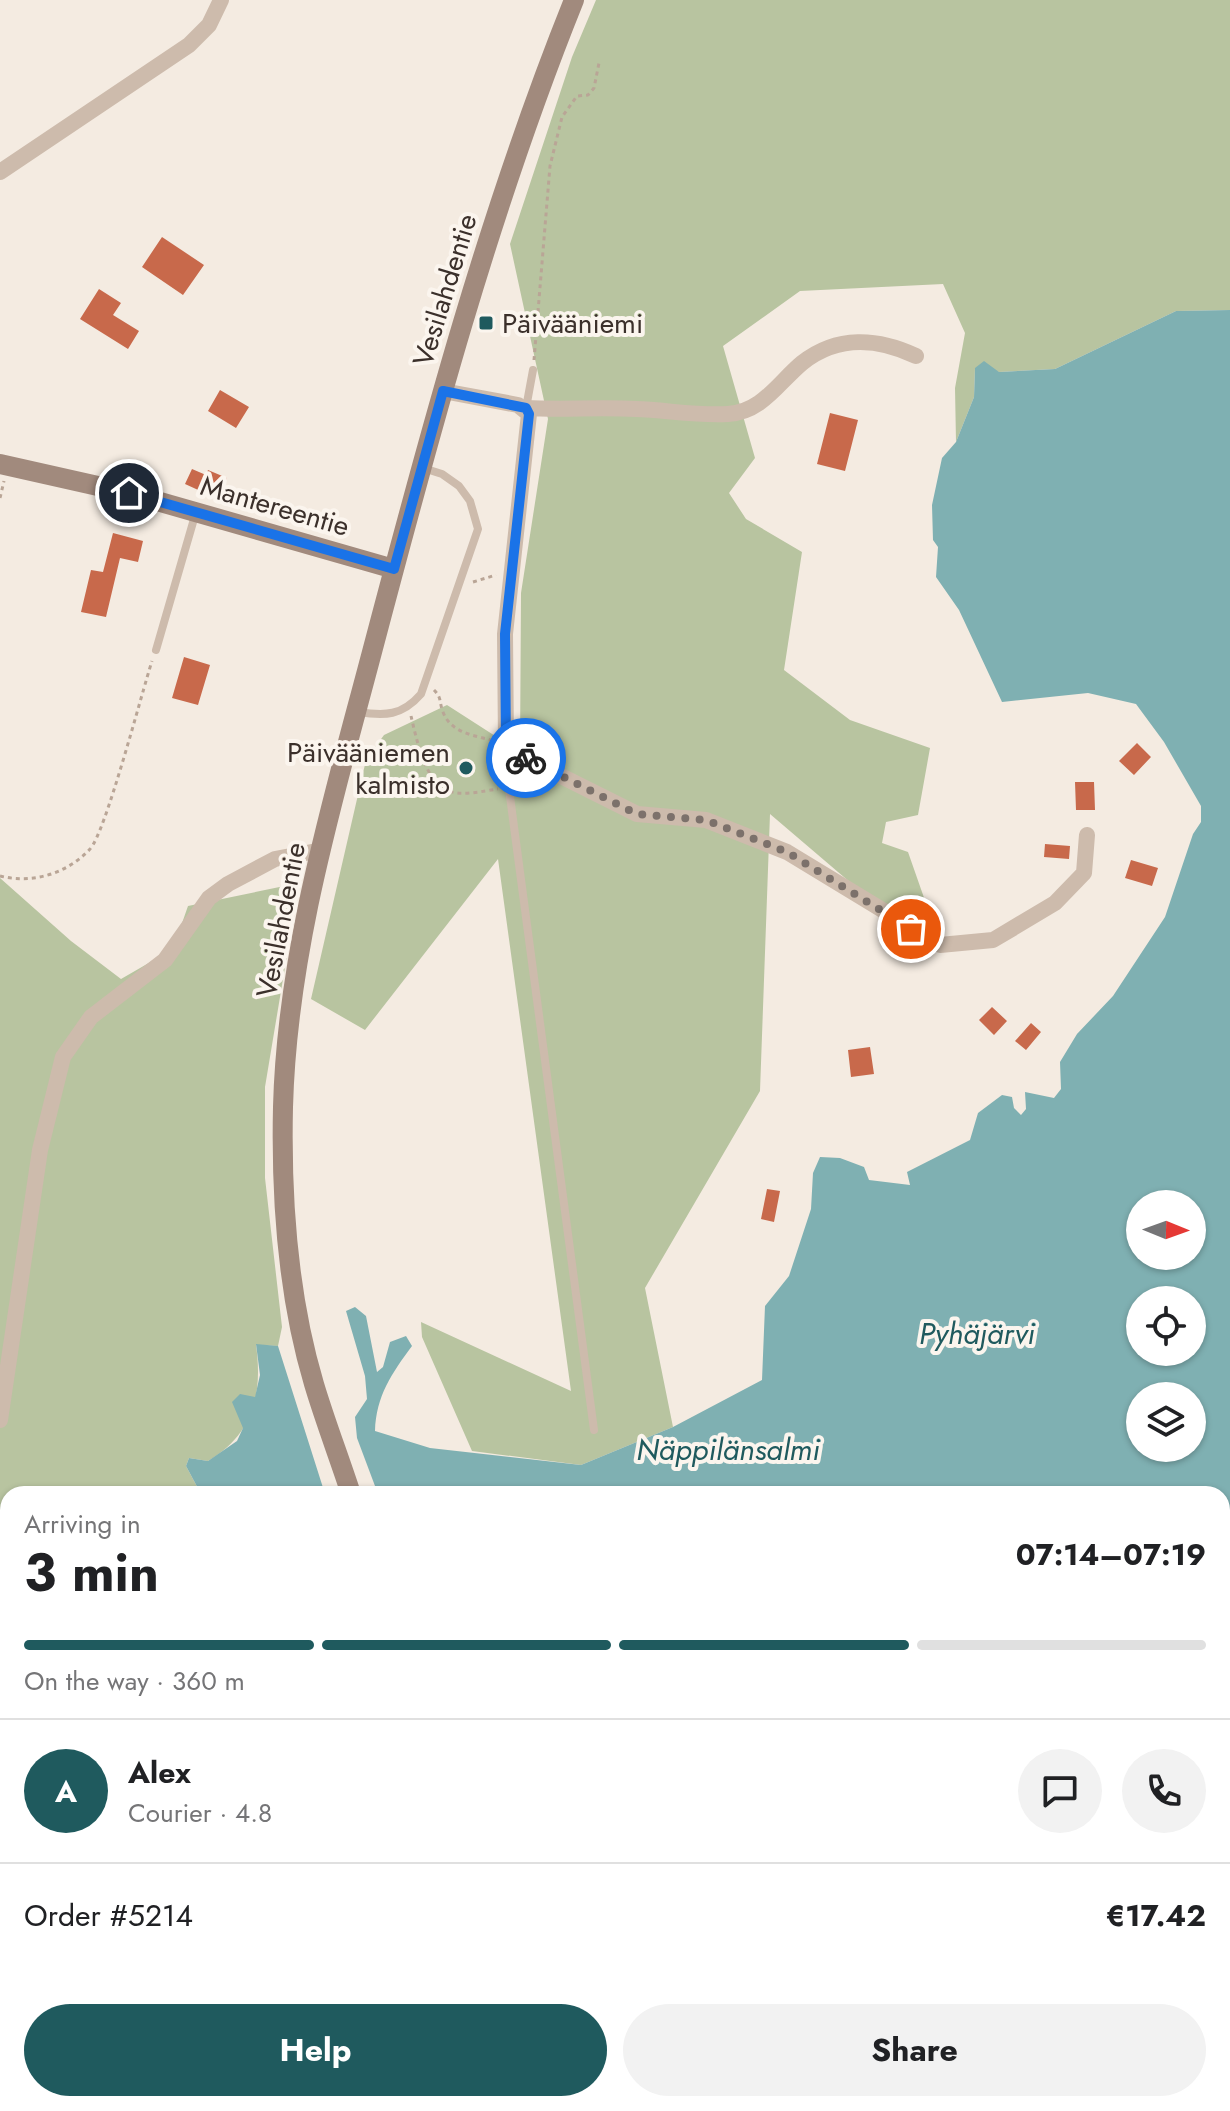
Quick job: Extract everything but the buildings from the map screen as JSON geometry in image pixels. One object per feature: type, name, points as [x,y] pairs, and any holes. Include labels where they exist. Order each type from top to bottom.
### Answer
[{"type":"main road","name":"Vesilahdentie","points":[[349,1486],[308,1355],[284,1182],[283,1104],[293,990],[322,850],[420,467],[480,266],[574,0]]},
{"type":"main road","name":"Mantereentie","points":[[0,464],[196,511],[394,569]]},
{"type":"street","points":[[0,172],[189,45],[209,25],[221,0]]},
{"type":"street","points":[[443,391],[526,408],[632,408],[730,414],[754,407],[803,362],[833,345],[887,343],[916,356]]},
{"type":"street","points":[[526,408],[529,414],[505,634],[506,745],[513,752],[637,814],[706,820],[787,852],[940,945],[993,940],[1055,903],[1084,873],[1087,835]]},
{"type":"street","points":[[0,1420],[40,1150],[63,1057],[91,1017],[165,960],[209,898],[275,859],[322,850]]},
{"type":"lane","points":[[526,408],[533,370]]},
{"type":"lane","points":[[357,712],[385,716],[409,709],[425,682],[478,529],[470,501],[459,486],[442,474],[420,467]]},
{"type":"lane","points":[[156,650],[196,511]]},
{"type":"lane","points":[[506,745],[509,789],[594,1430]]},
{"type":"path","points":[[533,370],[550,166],[562,117],[577,96],[588,95],[594,88],[599,63]]},
{"type":"path","points":[[460,581],[469,584],[511,570]]},
{"type":"path","points":[[0,876],[32,879],[60,871],[92,848],[156,650]]},
{"type":"path","points":[[425,682],[441,696],[443,713],[455,729],[506,745]]},
{"type":"path","points":[[409,709],[420,756],[440,786],[457,793],[509,789]]},
{"type":"green space","points":[[596,0],[1230,0],[1230,310],[1176,311],[1055,369],[999,372],[975,368],[974,397],[956,442],[955,388],[965,333],[943,284],[800,291],[723,346],[755,458],[729,493],[746,519],[802,552],[784,670],[850,720],[930,748],[918,815],[886,822],[882,843],[908,852],[929,912],[872,901],[770,814],[760,1091],[645,1288],[673,1427],[581,1465],[472,1451],[422,1337],[421,1322],[571,1391],[498,859],[365,1030],[311,999],[366,760],[384,735],[447,705],[520,752],[521,593],[548,419],[510,244],[572,57]]},
{"type":"green space","points":[[0,878],[71,941],[121,979],[173,949],[188,906],[299,883],[265,1087],[265,1178],[282,1327],[278,1346],[256,1345],[258,1380],[252,1412],[245,1426],[223,1451],[208,1461],[189,1458],[186,1466],[197,1486],[0,1486]]},
{"type":"water","name":"Pyhäjärvi","points":[[1230,310],[1230,1486],[375,1486],[357,1438],[355,1417],[367,1399],[365,1376],[346,1311],[355,1307],[366,1316],[377,1372],[383,1367],[390,1342],[406,1336],[412,1346],[386,1386],[378,1407],[375,1431],[430,1448],[581,1465],[673,1427],[762,1380],[765,1306],[789,1276],[811,1209],[813,1173],[820,1157],[840,1158],[864,1167],[869,1180],[910,1185],[907,1172],[970,1140],[978,1113],[1002,1095],[1012,1097],[1014,1108],[1021,1115],[1026,1109],[1025,1092],[1054,1098],[1061,1089],[1060,1062],[1077,1034],[1113,996],[1165,917],[1193,834],[1201,822],[1201,806],[1164,742],[1136,704],[1088,693],[1002,702],[959,610],[936,577],[938,547],[933,540],[932,505],[942,458],[956,442],[974,397],[975,368],[984,361],[999,372],[1055,369],[1176,311]]},
{"type":"water","points":[[256,1344],[278,1346],[322,1486],[197,1486],[186,1466],[189,1458],[208,1461],[237,1441],[243,1428],[232,1402],[240,1394],[255,1397],[260,1375]]},
{"type":"way so far","points":[[526,758],[637,814],[706,820],[787,852],[911,929]]},
{"type":"place","name":"Päivääniemi","points":[[486,323]]},
{"type":"place","name":"Päivääniemen kalmisto","points":[[466,768]]},
{"type":"route","points":[[129,493],[394,569],[443,391],[526,408],[529,414],[505,634],[506,745],[526,758]]},
{"type":"water label","name":"Näppilänsalmi","points":[[728,1449]]}]
